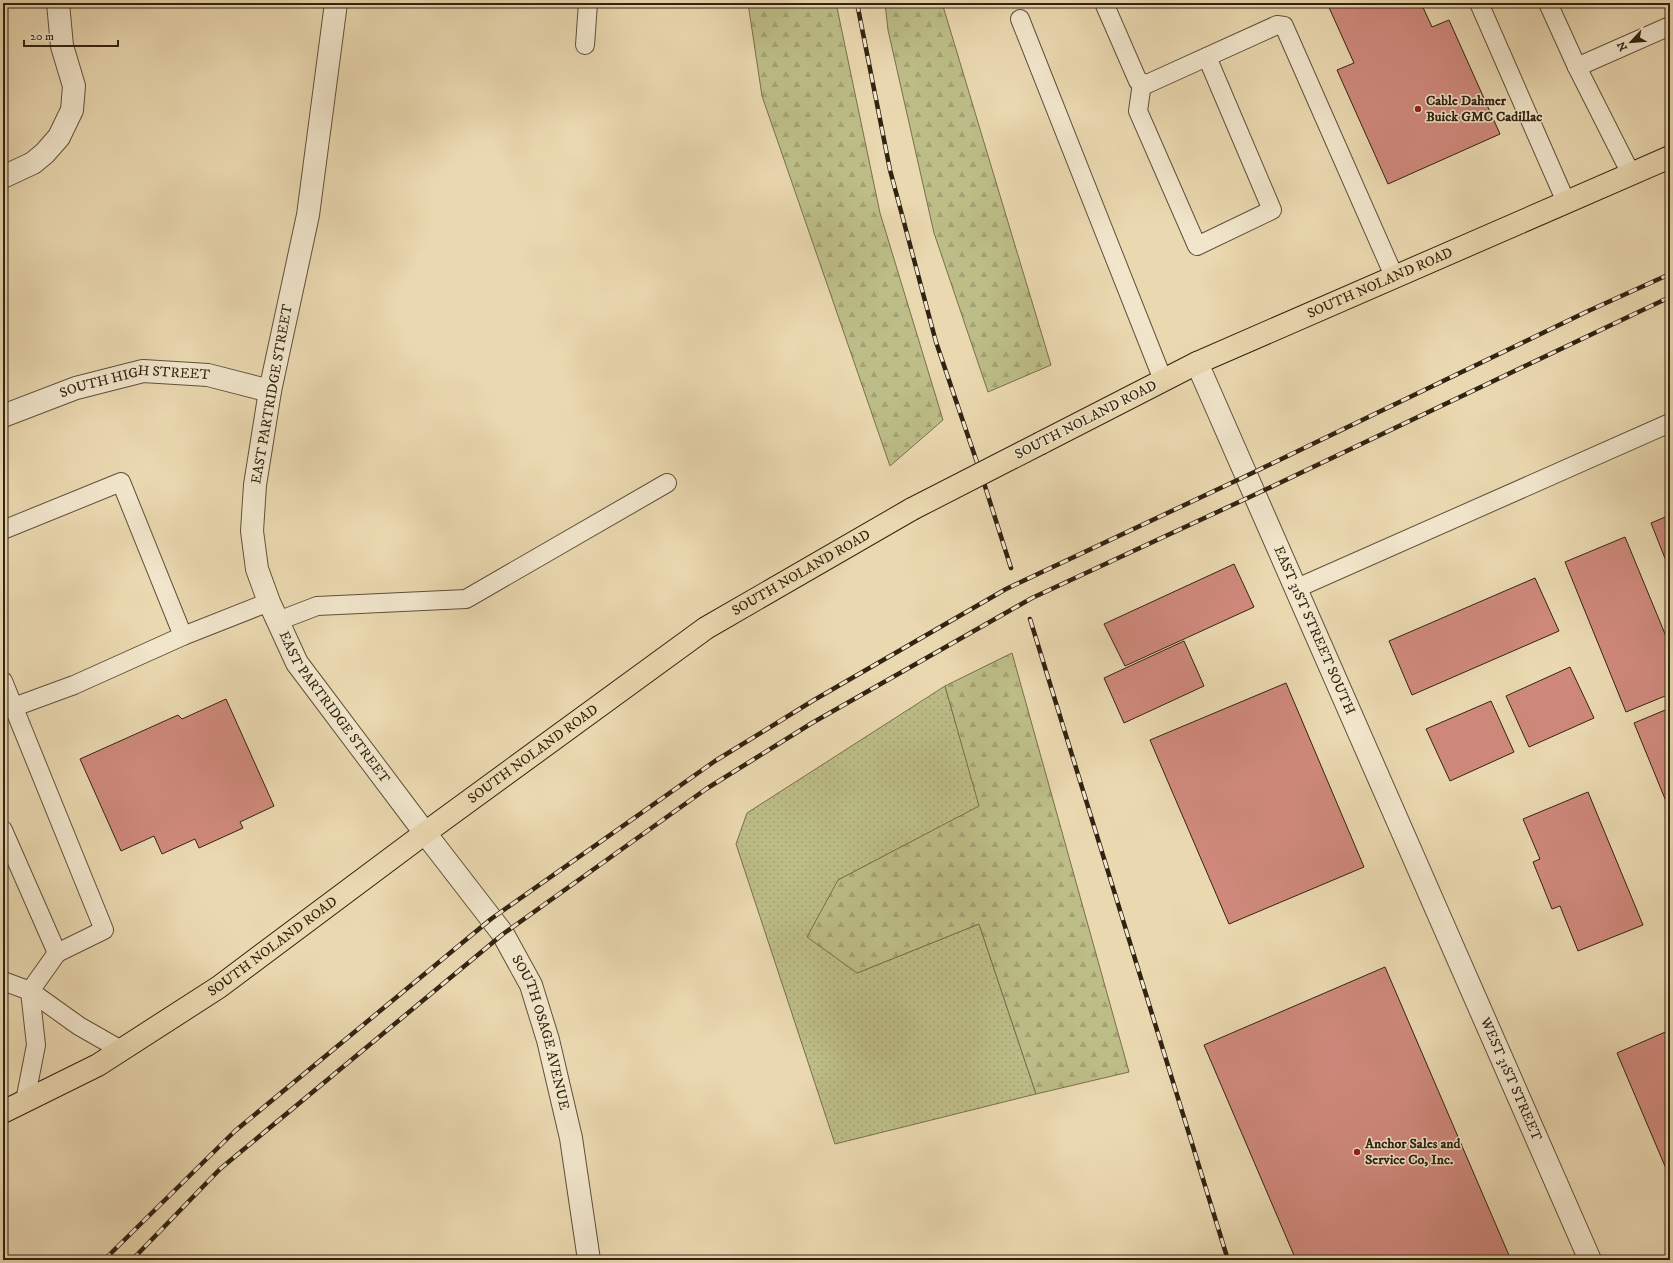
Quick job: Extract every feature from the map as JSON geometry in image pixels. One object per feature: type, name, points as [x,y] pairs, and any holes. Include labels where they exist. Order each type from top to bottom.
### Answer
[{"type":"main road","name":"SOUTH NOLAND ROAD","points":[[3,1112],[98,1065],[219,987],[425,833],[706,628],[912,509],[1197,363],[1670,157]]},
{"type":"street","points":[[3,177],[32,163],[45,153],[59,137],[72,110],[74,86],[62,46],[58,3]]},
{"type":"street","name":"EAST PARTRIDGE STREET","points":[[336,3],[308,215],[270,391],[255,486],[252,531],[257,569],[273,612],[297,663],[425,833]]},
{"type":"street","name":"EAST 31ST STREET SOUTH","points":[[1197,363],[1431,898]]},
{"type":"street","name":"SOUTH HIGH STREET","points":[[3,416],[76,388],[143,371],[208,375],[270,391]]},
{"type":"street","name":"SOUTH OSAGE AVENUE","points":[[425,833],[503,934],[531,985],[548,1040],[571,1138],[589,1260]]},
{"type":"street","name":"WEST 31ST STREET","points":[[1431,898],[1590,1260]]},
{"type":"lane","points":[[585,45],[588,3]]},
{"type":"lane","points":[[1104,3],[1138,81],[1147,84],[1277,25],[1284,26],[1394,276]]},
{"type":"lane","points":[[1479,3],[1566,202]]},
{"type":"lane","points":[[1548,3],[1576,67],[1631,174]]},
{"type":"lane","points":[[1020,19],[1163,380]]},
{"type":"lane","points":[[1576,67],[1670,26]]},
{"type":"lane","points":[[1142,83],[1138,111],[1197,246],[1272,210],[1206,58]]},
{"type":"lane","points":[[1295,589],[1670,423]]},
{"type":"lane","points":[[3,530],[122,482],[183,636]]},
{"type":"lane","points":[[14,707],[74,685],[183,636],[273,612],[317,606],[466,598],[667,483]]},
{"type":"lane","points":[[3,681],[104,930],[57,953],[30,991],[36,1045],[25,1101]]},
{"type":"lane","points":[[3,830],[57,953]]},
{"type":"lane","points":[[3,981],[30,991],[79,1026],[121,1050]]},
{"type":"green space","points":[[748,3],[836,3],[880,213],[943,420],[890,466],[762,96]]},
{"type":"green space","points":[[885,3],[949,3],[943,6],[1051,365],[988,392],[934,233],[888,30]]},
{"type":"green space","points":[[1012,653],[1129,1072],[1036,1094],[979,924],[857,973],[807,937],[838,880],[979,806],[945,686]]},
{"type":"green space","points":[[945,686],[980,806],[838,880],[857,973],[979,924],[1036,1094],[835,1144],[736,844],[747,813]]},
{"type":"building","points":[[1327,3],[1421,3],[1432,27],[1449,20],[1500,134],[1388,184],[1337,70],[1354,63]]},
{"type":"building","points":[[1670,515],[1670,571],[1651,523]]},
{"type":"building","points":[[1625,537],[1670,646],[1670,694],[1626,712],[1565,562]]},
{"type":"building","points":[[1234,564],[1254,607],[1125,666],[1104,624]]},
{"type":"building","points":[[1535,578],[1559,631],[1412,695],[1389,641]]},
{"type":"building","points":[[1184,641],[1204,686],[1124,723],[1104,678]]},
{"type":"building","points":[[1570,667],[1594,718],[1529,747],[1506,696]]},
{"type":"building","points":[[1286,683],[1364,867],[1229,924],[1150,740]]},
{"type":"building","points":[[226,699],[274,806],[240,822],[243,828],[199,848],[195,839],[162,854],[154,836],[121,851],[80,759],[178,715],[182,719]]},
{"type":"building","points":[[1491,701],[1514,752],[1450,781],[1426,729]]},
{"type":"building","points":[[1670,708],[1670,811],[1634,723]]},
{"type":"building","points":[[1588,792],[1643,925],[1578,951],[1560,906],[1552,909],[1533,862],[1540,859],[1523,819]]},
{"type":"building","name":"Anchor Sales and Service Co, Inc.","points":[[1385,967],[1511,1260],[1296,1260],[1204,1045]]},
{"type":"building","points":[[1670,1030],[1670,1178],[1617,1053]]},
{"type":"railway","points":[[857,3],[890,170],[936,342],[1011,568]]},
{"type":"railway","points":[[104,1260],[235,1131],[491,919],[715,761],[814,700],[1006,589],[1246,476],[1586,312],[1670,274]]},
{"type":"railway","points":[[132,1260],[220,1169],[503,934],[706,789],[812,723],[1032,598],[1254,495],[1670,297]]},
{"type":"railway","points":[[1030,619],[1228,1260]]},
{"type":"place","name":"Cable Dahmer Buick GMC Cadillac","points":[[1418,109]]},
{"type":"place","name":"Anchor Sales and Service Co, Inc.","points":[[1357,1152]]}]
